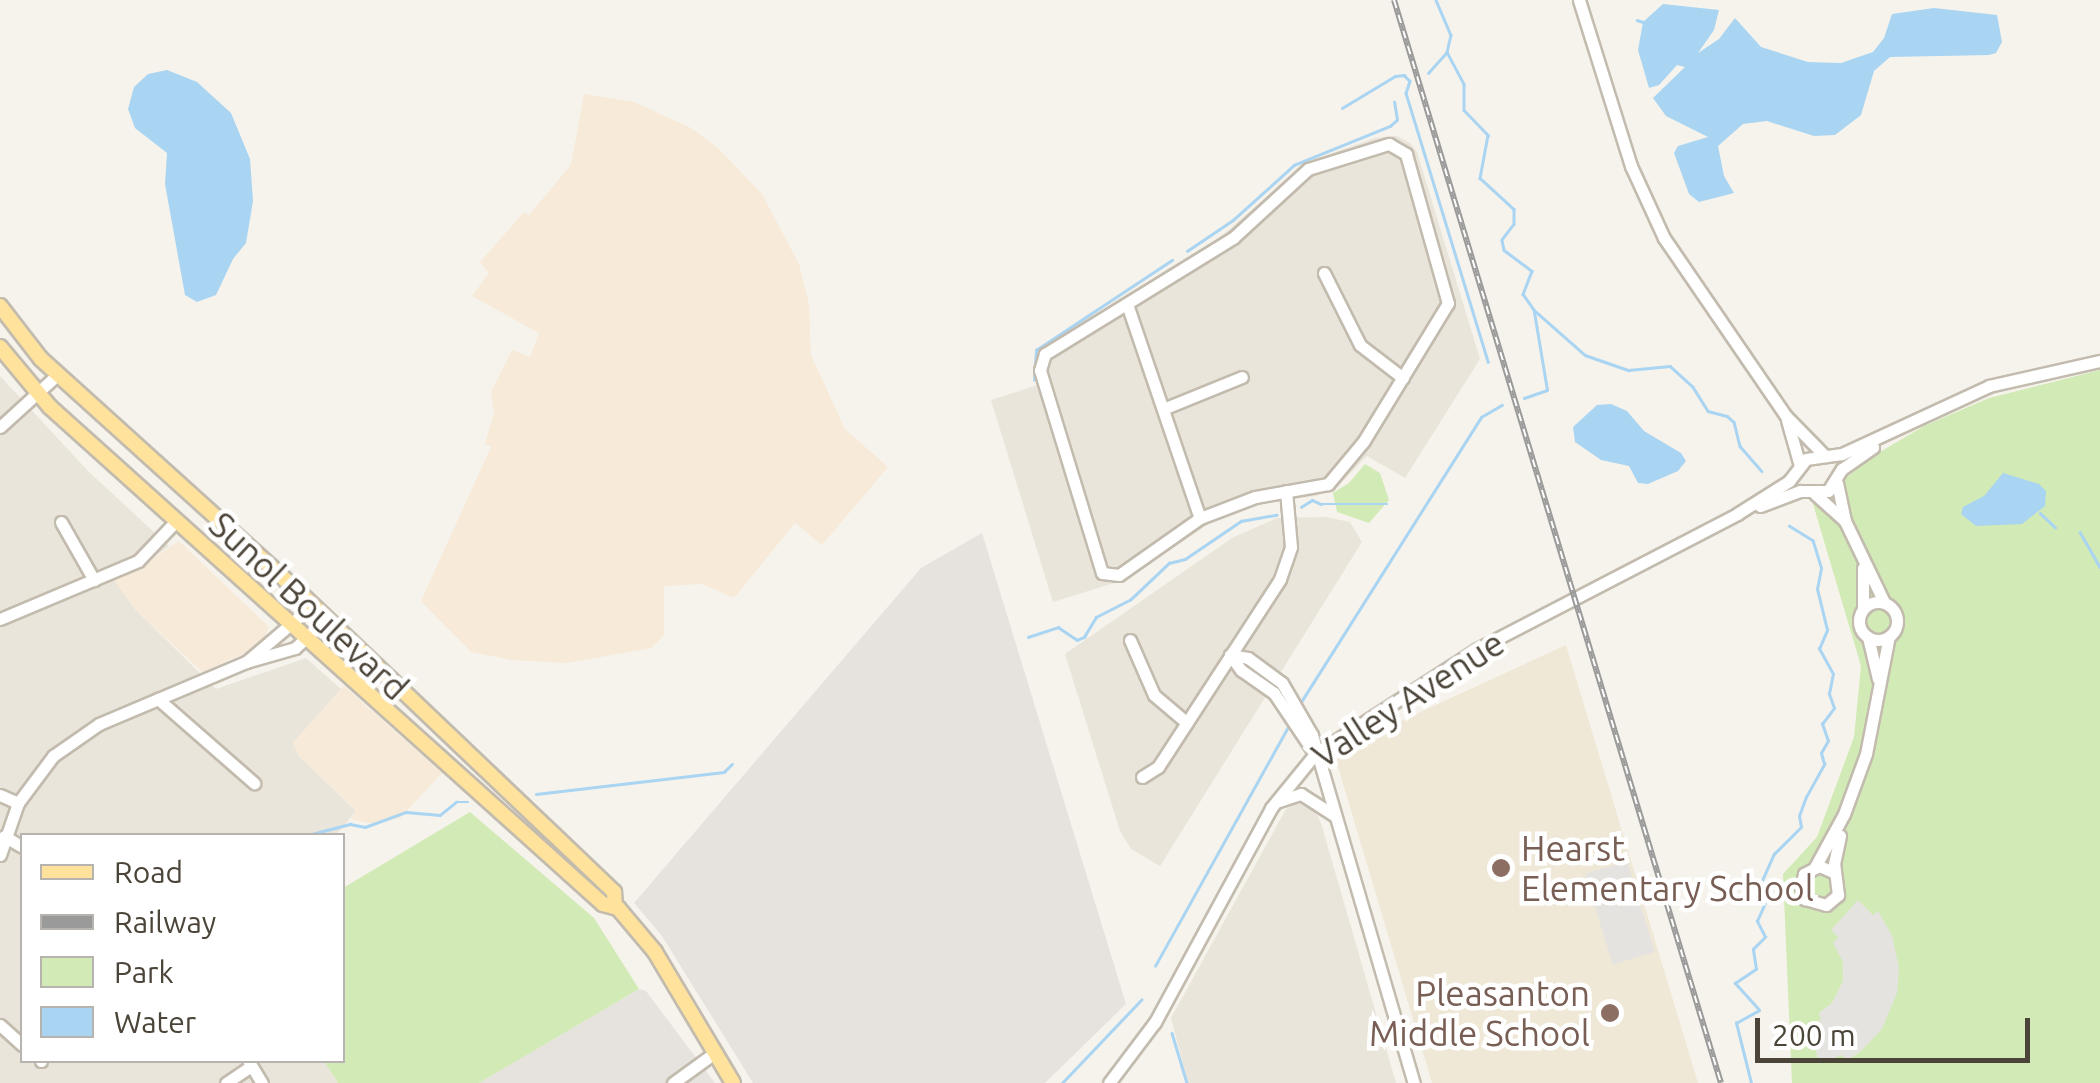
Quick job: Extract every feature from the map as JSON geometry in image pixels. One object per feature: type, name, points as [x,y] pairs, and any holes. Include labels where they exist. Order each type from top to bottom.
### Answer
[{"type":"main road","name":"Sunol Boulevard","points":[[0,306],[31,349],[57,374],[313,605],[614,892],[616,906],[654,952],[733,1083]]},
{"type":"main road","name":"Sunol Boulevard","points":[[0,347],[38,393],[176,520],[603,904],[616,906]]},
{"type":"main road","points":[[507,818],[520,815],[553,845],[576,858]]},
{"type":"street","points":[[1579,0],[1631,166],[1664,238],[1786,416],[1825,456],[1837,479],[1845,521],[1884,602],[1897,618],[1889,636],[1866,754],[1844,814],[1815,867],[1804,874],[1801,887],[1806,899],[1816,905],[1826,905],[1838,895],[1840,881],[1835,873],[1844,814]]},
{"type":"street","points":[[1389,144],[1406,154],[1448,303],[1363,442],[1328,484],[1254,497],[1200,518],[1119,575],[1102,573],[1040,370],[1045,354],[1128,307],[1234,238],[1308,169],[1389,144]]},
{"type":"street","points":[[1324,274],[1360,345],[1403,378]]},
{"type":"street","points":[[1128,307],[1200,518]]},
{"type":"street","points":[[1799,469],[1806,458],[1825,456],[1895,432],[1989,386],[2100,360]]},
{"type":"street","points":[[0,427],[57,374]]},
{"type":"street","points":[[1163,410],[1242,377]]},
{"type":"street","points":[[1786,416],[1799,469],[1812,493],[1845,521]]},
{"type":"street","points":[[1812,493],[1828,491],[1837,479],[1895,432]]},
{"type":"street","name":"Valley Avenue","points":[[1737,514],[1799,469]]},
{"type":"street","points":[[1142,777],[1158,767],[1288,563],[1291,548],[1286,491]]},
{"type":"street","name":"Valley Avenue","points":[[1108,1083],[1155,1022],[1275,802],[1314,754],[1478,649],[1737,514],[1794,492],[1812,493]]},
{"type":"street","points":[[0,619],[138,561],[176,520]]},
{"type":"street","points":[[62,522],[94,580]]},
{"type":"street","points":[[1862,559],[1863,608],[1859,624],[1868,637],[1880,693]]},
{"type":"street","points":[[1863,608],[1884,602]]},
{"type":"street","points":[[246,662],[313,605]]},
{"type":"street","points":[[0,855],[18,804],[53,756],[99,724],[246,662],[295,648],[326,618]]},
{"type":"street","points":[[1868,637],[1889,636]]},
{"type":"street","points":[[1130,640],[1154,694],[1187,722]]},
{"type":"street","points":[[1230,656],[1241,670],[1285,698],[1314,754],[1414,1083]]},
{"type":"street","points":[[158,698],[254,783]]},
{"type":"street","points":[[1275,802],[1302,794],[1335,816]]},
{"type":"street","points":[[0,795],[18,804]]},
{"type":"street","points":[[4,836],[20,846]]},
{"type":"street","points":[[1815,867],[1835,873]]},
{"type":"street","points":[[0,1026],[20,1043]]},
{"type":"street","points":[[673,1083],[714,1054]]},
{"type":"street","points":[[226,1083],[250,1063],[262,1083]]},
{"type":"shaded area","points":[[584,94],[634,102],[691,128],[718,148],[762,194],[799,264],[809,304],[811,355],[845,429],[888,467],[822,545],[795,523],[734,598],[702,584],[664,586],[664,635],[651,648],[567,663],[512,660],[471,652],[421,601],[491,447],[485,444],[494,413],[491,392],[512,350],[530,357],[539,333],[472,296],[489,273],[480,262],[524,212],[529,215],[571,165]]},
{"type":"shaded area","points":[[1397,136],[1417,152],[1480,359],[1405,478],[1367,456],[1337,487],[1316,496],[1268,502],[1216,519],[1127,579],[1053,602],[991,400],[1038,385],[1034,372],[1039,352],[1218,239],[1307,162],[1375,138]]},
{"type":"shaded area","points":[[0,376],[88,471],[169,546],[140,568],[114,579],[135,609],[216,689],[306,658],[341,689],[293,743],[299,756],[356,811],[338,833],[20,833],[20,1063],[325,1063],[338,1083],[0,1083]]},
{"type":"shaded area","points":[[1326,517],[1350,522],[1362,542],[1160,866],[1131,849],[1120,831],[1065,654],[1232,538],[1277,518]]},
{"type":"shaded area","points":[[982,533],[1126,1004],[1045,1083],[753,1083],[662,936],[634,903],[921,568]]},
{"type":"shaded area","points":[[179,541],[269,627],[262,641],[245,653],[202,672],[135,609],[113,579],[140,568]]},
{"type":"shaded area","name":"Hearst Elementary School","points":[[1566,645],[1698,1083],[1432,1083],[1336,760],[1368,736]]},
{"type":"shaded area","points":[[344,686],[442,773],[400,818],[374,824],[351,819],[356,810],[299,756],[293,743]]},
{"type":"shaded area","points":[[1299,802],[1314,808],[1321,823],[1396,1083],[1188,1083],[1171,1018],[1286,809]]},
{"type":"shaded area","points":[[1627,861],[1655,952],[1613,965],[1585,874]]},
{"type":"shaded area","points":[[1858,900],[1873,915],[1878,911],[1892,935],[1899,968],[1897,993],[1882,1029],[1860,1052],[1846,1061],[1842,1055],[1819,1064],[1810,1024],[1821,1020],[1819,1013],[1832,1003],[1843,981],[1843,962],[1833,943],[1838,937],[1831,930]]},
{"type":"shaded area","points":[[639,989],[646,991],[715,1083],[479,1083]]},
{"type":"green space","points":[[2100,370],[2100,1083],[1792,1083],[1783,874],[1817,837],[1854,737],[1861,666],[1813,504],[1875,455],[1924,426],[1989,398]]},
{"type":"green space","points":[[1365,464],[1380,473],[1389,500],[1369,523],[1337,512],[1333,493],[1349,483]]},
{"type":"green space","points":[[470,812],[594,918],[639,989],[479,1083],[338,1083],[325,1063],[345,1063],[345,887]]},
{"type":"water","points":[[1663,4],[1719,10],[1714,30],[1698,53],[1719,39],[1735,18],[1761,47],[1808,62],[1841,63],[1873,52],[1884,38],[1892,14],[1934,8],[1997,15],[2002,42],[1996,53],[1989,55],[1890,57],[1874,71],[1861,115],[1835,135],[1814,136],[1767,121],[1743,124],[1718,146],[1724,176],[1734,193],[1699,202],[1689,194],[1674,153],[1678,146],[1708,137],[1666,116],[1653,98],[1685,67],[1677,65],[1659,85],[1649,88],[1638,50],[1643,22]]},
{"type":"water","points":[[167,70],[197,82],[231,113],[250,159],[253,201],[246,243],[233,259],[216,295],[197,302],[185,295],[165,184],[167,153],[135,128],[128,109],[134,87],[148,74]]},
{"type":"water","points":[[1611,404],[1627,411],[1644,431],[1681,453],[1686,461],[1678,471],[1648,484],[1638,483],[1629,466],[1601,460],[1575,442],[1573,427],[1597,405]]},
{"type":"water","points":[[2003,473],[2039,484],[2046,491],[2045,506],[2022,524],[1976,526],[1961,514],[1963,507],[1984,496]]},
{"type":"waterway","points":[[1436,0],[1451,35],[1447,52],[1464,84],[1464,110],[1488,135],[1480,178],[1514,209],[1514,224],[1502,240],[1504,250],[1532,271],[1523,294],[1534,310],[1585,355],[1628,370],[1670,366],[1693,387],[1708,411],[1734,422],[1740,446],[1762,471]]},
{"type":"waterway","points":[[1637,20],[1643,22]]},
{"type":"waterway","points":[[1428,73],[1447,52]]},
{"type":"waterway","points":[[1342,108],[1395,76],[1404,75],[1410,81],[1406,93],[1488,362]]},
{"type":"waterway","points":[[1187,251],[1233,220],[1294,165],[1390,126],[1397,120],[1394,102]]},
{"type":"waterway","points":[[1034,380],[1036,350],[1172,260]]},
{"type":"waterway","points":[[1524,398],[1547,390],[1534,312]]},
{"type":"waterway","points":[[1301,702],[1481,417],[1502,405]]},
{"type":"waterway","points":[[1301,507],[1312,500],[1321,504],[1387,504]]},
{"type":"waterway","points":[[2040,513],[2055,527]]},
{"type":"waterway","points":[[1028,637],[1058,627],[1077,640],[1084,637],[1096,617],[1130,600],[1169,563],[1185,559],[1241,521],[1276,515]]},
{"type":"waterway","points":[[1751,1083],[1736,1023],[1759,1010],[1735,983],[1756,969],[1753,949],[1765,937],[1757,921],[1766,901],[1760,885],[1774,854],[1801,827],[1799,816],[1824,764],[1821,753],[1828,741],[1822,724],[1834,708],[1829,694],[1833,674],[1819,649],[1827,630],[1817,589],[1821,568],[1813,541],[1789,526]]},
{"type":"waterway","points":[[2080,532],[2100,567]]},
{"type":"waterway","points":[[1155,966],[1290,723]]},
{"type":"waterway","points":[[536,794],[724,772],[732,764]]},
{"type":"waterway","points":[[316,833],[350,824],[365,827],[406,812],[440,815],[456,802],[468,802]]},
{"type":"waterway","points":[[1062,1083],[1141,1000]]},
{"type":"waterway","points":[[1172,1033],[1187,1083]]},
{"type":"railway","points":[[1394,0],[1721,1083]]},
{"type":"place","name":"Hearst Elementary School","points":[[1501,868]]},
{"type":"place","name":"Pleasanton Middle School","points":[[1610,1013]]}]
